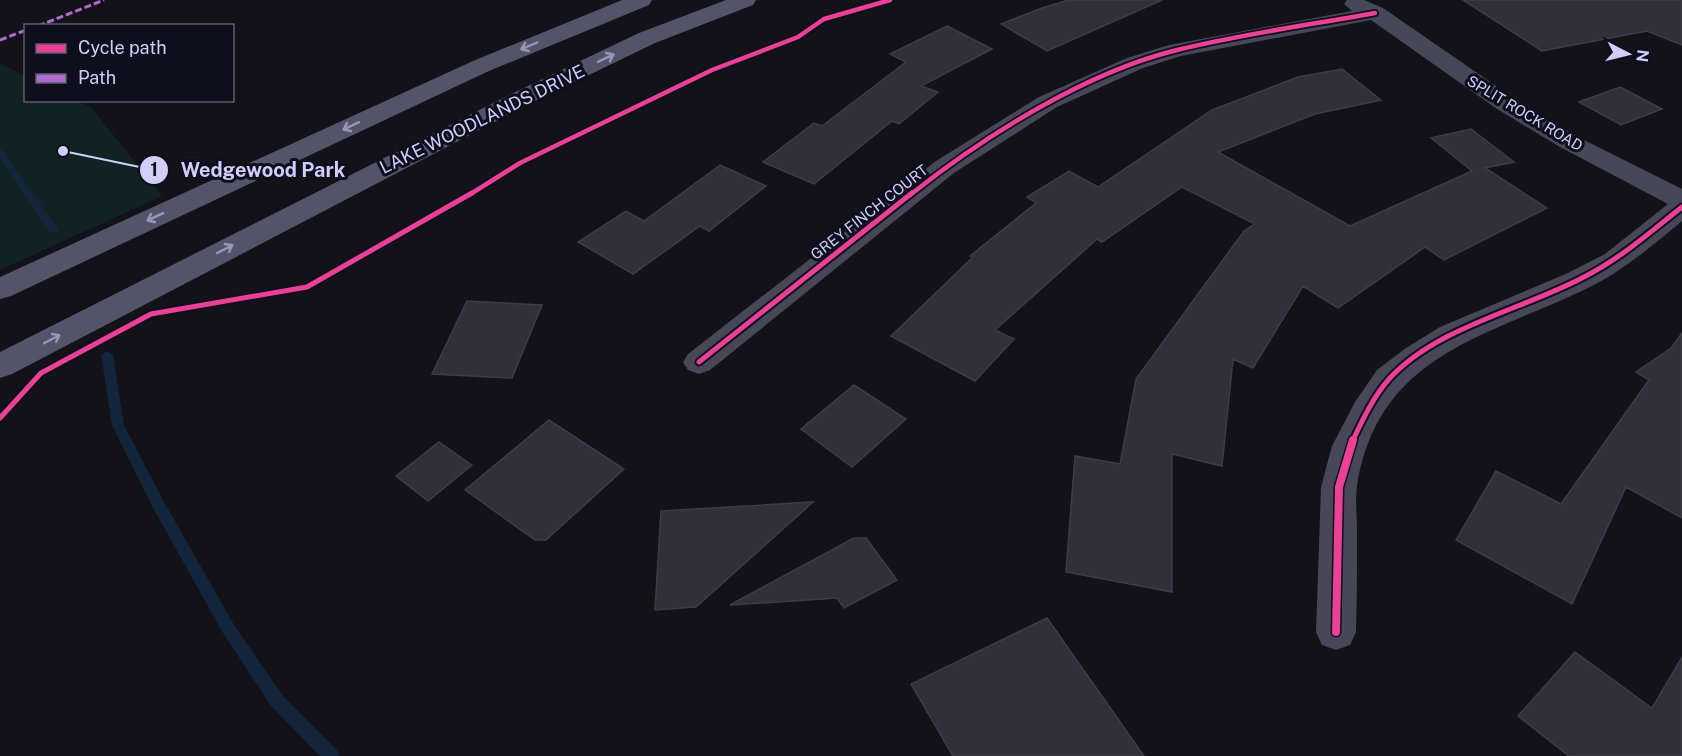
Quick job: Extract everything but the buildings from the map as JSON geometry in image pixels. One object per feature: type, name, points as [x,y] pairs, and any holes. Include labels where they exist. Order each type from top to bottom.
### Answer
[{"type":"main road","points":[[0,289],[481,66],[641,0]]},
{"type":"main road","name":"LAKE WOODLANDS DRIVE","points":[[0,366],[520,99],[647,38],[745,0]]},
{"type":"street","name":"SPLIT ROCK ROAD","points":[[1345,0],[1371,7],[1431,54],[1506,104],[1569,142],[1682,200]]},
{"type":"street","name":"GREY FINCH COURT","points":[[699,362],[945,168],[1048,102],[1135,63],[1177,50],[1371,7]]},
{"type":"street","points":[[1336,632],[1339,487],[1350,446],[1367,411],[1389,380],[1417,356],[1451,335],[1580,280],[1615,261],[1682,207]]},
{"type":"shaded area","points":[[0,63],[24,75],[24,102],[79,102],[91,107],[162,196],[0,270]]},
{"type":"waterway","points":[[0,152],[54,231]]},
{"type":"waterway","points":[[107,355],[118,425],[158,504],[228,628],[277,701],[331,756]]},
{"type":"marked path","points":[[43,24],[104,0]]},
{"type":"marked path","points":[[0,40],[24,31]]},
{"type":"cycle path","points":[[0,418],[41,373],[151,314],[307,287],[440,213],[520,163],[712,70],[798,37],[824,19],[890,0]]},
{"type":"cycle path","points":[[699,362],[945,167],[1048,102],[1135,63],[1177,50],[1375,13]]},
{"type":"cycle path","points":[[1336,632],[1339,487],[1350,446],[1367,411],[1389,379],[1417,356],[1451,335],[1579,280],[1615,261],[1682,207]]},
{"type":"place","name":"Wedgewood Park","points":[[63,151]]}]
